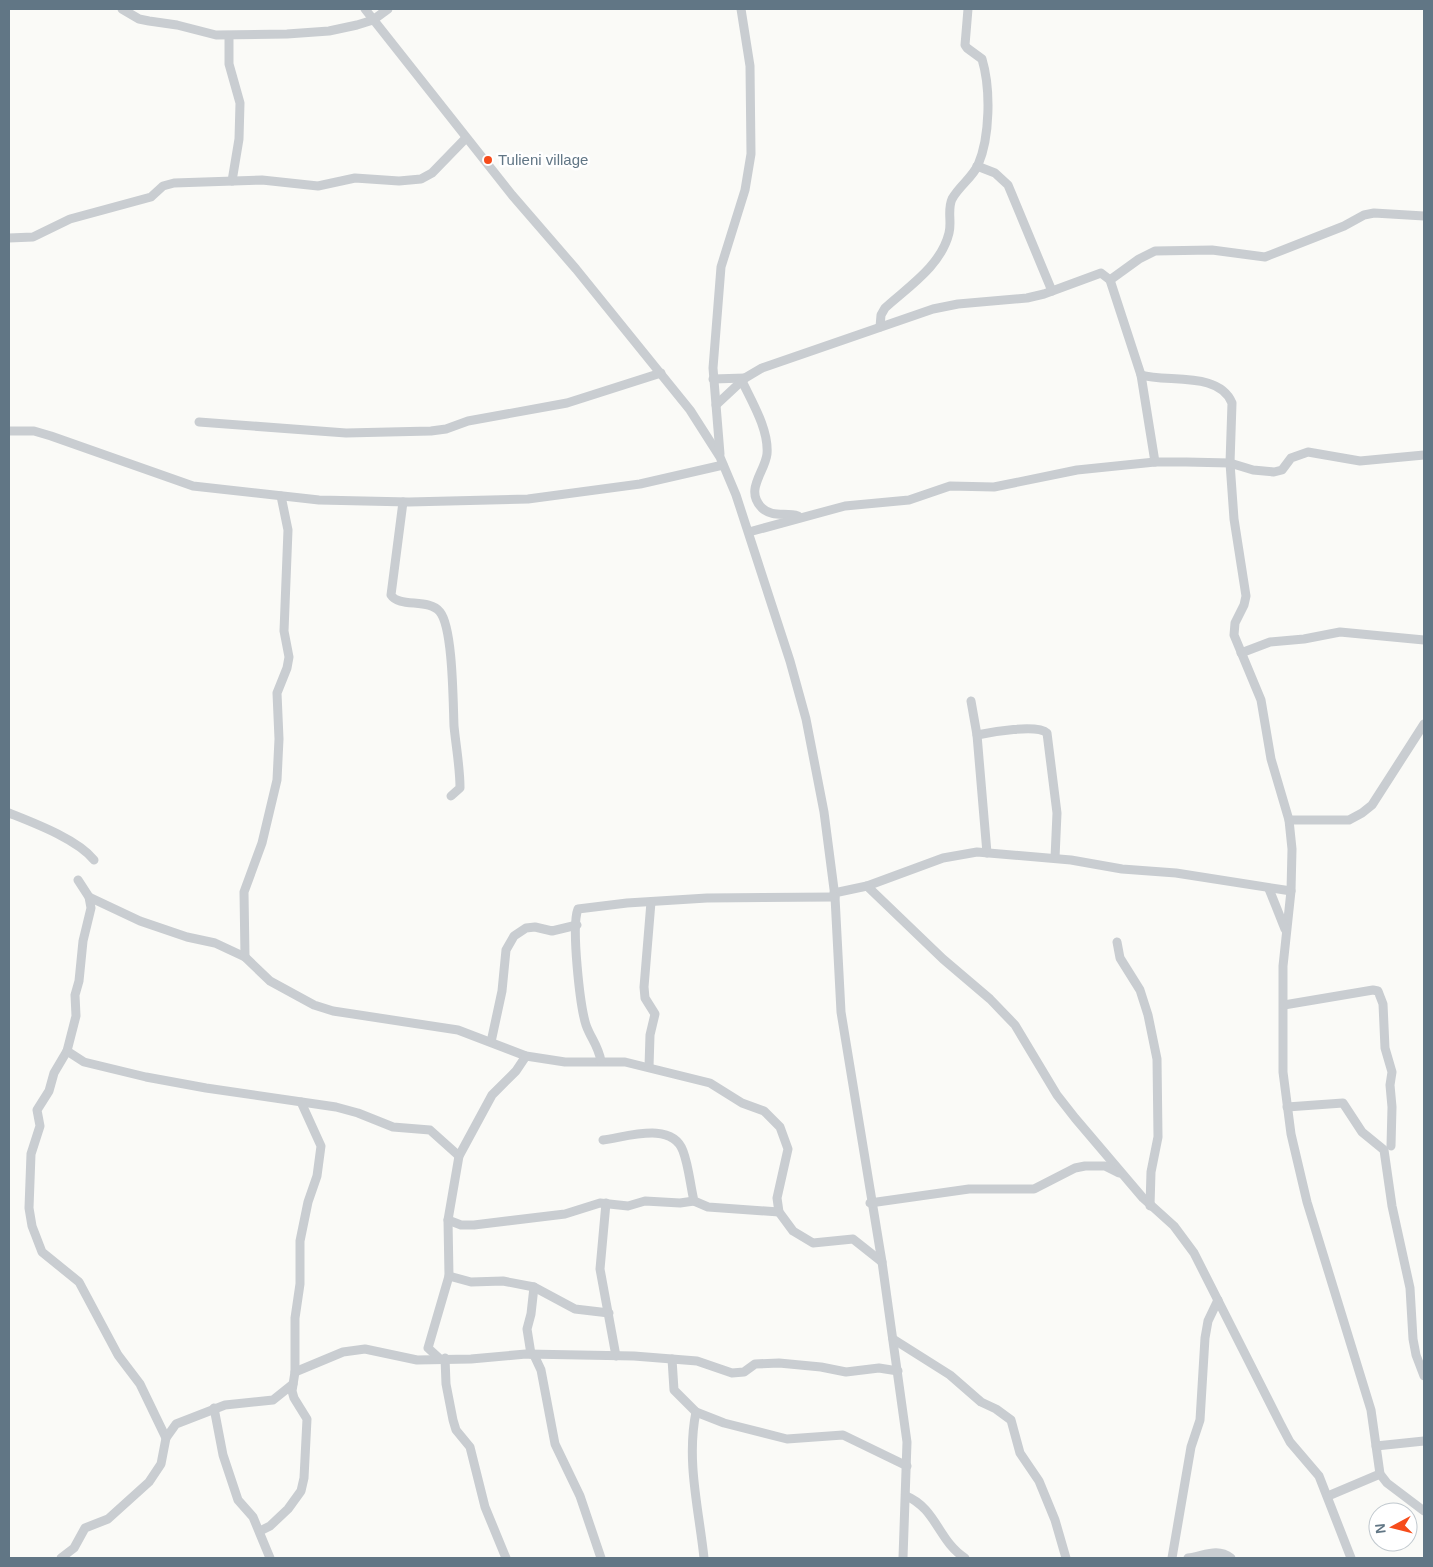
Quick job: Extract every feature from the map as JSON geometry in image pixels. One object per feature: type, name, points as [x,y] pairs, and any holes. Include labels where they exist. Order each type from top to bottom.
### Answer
[{"type":"street","points":[[122,9],[149,21],[229,36],[329,31],[372,20],[388,9]]},
{"type":"street","points":[[365,9],[466,138],[690,410],[722,461],[749,532],[790,661],[806,719],[824,812],[834,895],[840,1008],[898,1371],[908,1466],[903,1558]]},
{"type":"street","points":[[722,461],[714,379],[723,258],[745,190],[751,154],[750,66],[741,9]]},
{"type":"street","points":[[880,327],[881,315],[885,308],[924,274],[939,254],[949,232],[949,208],[952,200],[977,166],[987,121],[987,91],[982,59],[965,45],[968,9]]},
{"type":"street","points":[[229,36],[229,64],[240,103],[239,139],[232,181]]},
{"type":"street","points":[[9,238],[34,237],[70,219],[151,197],[168,184],[262,180],[318,186],[355,178],[399,181],[421,179],[432,173],[466,138]]},
{"type":"street","points":[[977,166],[995,172],[1008,186],[1052,291]]},
{"type":"street","points":[[1110,280],[1139,259],[1155,251],[1212,250],[1265,257],[1344,226],[1364,215],[1374,213],[1424,216]]},
{"type":"street","points":[[716,405],[744,379],[762,368],[908,316],[958,304],[1027,298],[1100,274],[1110,280],[1141,375],[1155,462]]},
{"type":"street","points":[[199,422],[346,433],[431,431],[446,429],[468,421],[574,402],[661,373]]},
{"type":"street","points":[[1141,375],[1190,379],[1220,388],[1229,395],[1233,410],[1230,463],[1235,527],[1246,586],[1244,605],[1234,630],[1241,653],[1261,700],[1271,758],[1289,820],[1292,850],[1291,891],[1286,929],[1284,1004],[1283,1072],[1287,1106],[1300,1176],[1371,1410],[1380,1474],[1387,1483],[1424,1510]]},
{"type":"street","points":[[714,379],[744,379]]},
{"type":"street","points":[[744,379],[766,440],[766,462],[754,488],[758,502],[761,508],[774,515],[801,517]]},
{"type":"street","points":[[9,431],[34,431],[51,436],[193,486],[319,500],[403,502],[528,499],[577,494],[640,484],[722,461]]},
{"type":"street","points":[[749,532],[857,504],[909,500],[950,486],[994,487],[1077,470],[1155,462],[1230,463],[1253,470],[1274,472],[1282,470],[1291,458],[1308,452],[1360,461],[1424,455]]},
{"type":"street","points":[[244,957],[244,892],[262,843],[277,780],[279,738],[277,693],[288,668],[289,657],[284,631],[288,530],[282,496]]},
{"type":"street","points":[[403,502],[391,595],[397,600],[434,606],[440,611],[448,626],[460,777],[460,788],[451,796]]},
{"type":"street","points":[[1241,653],[1270,642],[1304,639],[1340,632],[1424,640]]},
{"type":"street","points":[[971,701],[977,735],[986,853]]},
{"type":"street","points":[[1289,820],[1349,820],[1362,814],[1372,805],[1424,724]]},
{"type":"street","points":[[977,735],[1015,729],[1043,730],[1048,733],[1057,813],[1055,858]]},
{"type":"street","points":[[9,813],[29,823],[49,829],[77,846],[94,860]]},
{"type":"street","points":[[601,1061],[598,1047],[585,1020],[577,964],[577,911],[580,907],[651,902],[834,895],[867,886],[943,858],[959,854],[986,853],[1055,858],[1130,870],[1176,873],[1291,891]]},
{"type":"street","points":[[78,880],[89,897],[91,908],[83,941],[79,981],[74,1000],[76,1016],[67,1051],[54,1073],[49,1091],[37,1110],[39,1131],[32,1154],[29,1208],[32,1226],[45,1256],[82,1286],[118,1355],[140,1384],[166,1438]]},
{"type":"street","points":[[867,886],[943,960],[990,999],[1015,1025],[1057,1095],[1150,1206],[1174,1226],[1184,1238],[1218,1300],[1290,1442],[1319,1476],[1351,1558]]},
{"type":"street","points":[[1269,888],[1286,929]]},
{"type":"street","points":[[89,897],[140,921],[187,938],[209,940],[244,957],[270,981],[314,1005],[332,1011],[458,1030],[526,1056],[565,1062],[601,1061],[649,1066],[710,1083],[742,1103],[764,1111],[772,1117],[784,1135],[788,1149],[777,1191],[779,1212],[793,1231],[808,1241],[821,1243],[852,1239],[882,1262]]},
{"type":"street","points":[[649,1066],[650,1035],[655,1014],[645,998],[644,987],[651,902]]},
{"type":"street","points":[[491,1042],[502,992],[506,950],[514,936],[530,927],[552,930],[577,925]]},
{"type":"street","points":[[1117,942],[1120,958],[1140,990],[1148,1015],[1157,1059],[1158,1137],[1151,1172],[1150,1206]]},
{"type":"street","points":[[1284,1004],[1372,990],[1378,991],[1383,1004],[1385,1048],[1392,1072],[1390,1085],[1392,1107],[1391,1146]]},
{"type":"street","points":[[67,1051],[84,1062],[146,1077],[358,1112],[393,1127],[430,1130],[448,1148],[460,1156]]},
{"type":"street","points":[[506,1558],[487,1514],[470,1447],[467,1440],[456,1430],[442,1358],[428,1348],[449,1276],[448,1220],[460,1156],[492,1095],[516,1071],[526,1056]]},
{"type":"street","points":[[260,1531],[270,1526],[288,1509],[301,1491],[304,1478],[307,1419],[294,1398],[295,1318],[300,1284],[300,1241],[308,1202],[317,1176],[321,1146],[301,1102]]},
{"type":"street","points":[[1287,1106],[1343,1103],[1362,1132],[1384,1150],[1392,1206],[1410,1288],[1413,1339],[1416,1355],[1424,1376]]},
{"type":"street","points":[[603,1140],[660,1133],[675,1139],[685,1158],[694,1201]]},
{"type":"street","points":[[870,1203],[969,1189],[1034,1189],[1075,1168],[1085,1166],[1105,1166],[1122,1174]]},
{"type":"street","points":[[448,1220],[461,1225],[474,1225],[564,1214],[606,1203],[628,1206],[645,1201],[680,1203],[694,1201],[708,1207],[779,1212]]},
{"type":"street","points":[[606,1203],[600,1269],[616,1356]]},
{"type":"street","points":[[449,1276],[471,1282],[502,1281],[534,1287],[575,1309],[609,1313]]},
{"type":"street","points":[[534,1287],[532,1310],[527,1329],[532,1354],[541,1370],[555,1444],[580,1496],[601,1558]]},
{"type":"street","points":[[1172,1558],[1191,1447],[1201,1412],[1205,1338],[1208,1321],[1218,1300]]},
{"type":"street","points":[[893,1339],[950,1375],[981,1402],[996,1409],[1011,1420],[1020,1453],[1039,1481],[1055,1520],[1066,1558]]},
{"type":"street","points":[[295,1372],[343,1352],[365,1349],[408,1359],[471,1359],[532,1354],[672,1359],[706,1363],[732,1373],[744,1372],[755,1364],[779,1363],[821,1367],[846,1372],[879,1368],[898,1371]]},
{"type":"street","points":[[672,1359],[674,1390],[696,1412],[724,1424],[787,1439],[843,1435],[908,1466]]},
{"type":"street","points":[[61,1558],[74,1548],[85,1528],[108,1519],[150,1482],[162,1464],[166,1438],[176,1424],[214,1408],[272,1400],[293,1384]]},
{"type":"street","points":[[214,1408],[223,1456],[238,1500],[253,1518],[270,1558]]},
{"type":"street","points":[[696,1412],[692,1433],[692,1466],[704,1558]]},
{"type":"street","points":[[1376,1446],[1424,1441]]},
{"type":"street","points":[[1328,1496],[1380,1474]]},
{"type":"street","points":[[906,1496],[916,1501],[931,1515],[950,1546],[965,1558]]},
{"type":"street","points":[[1188,1558],[1216,1551],[1224,1553],[1231,1558]]},
{"type":"place","name":"Tulieni village","points":[[488,160]]}]
